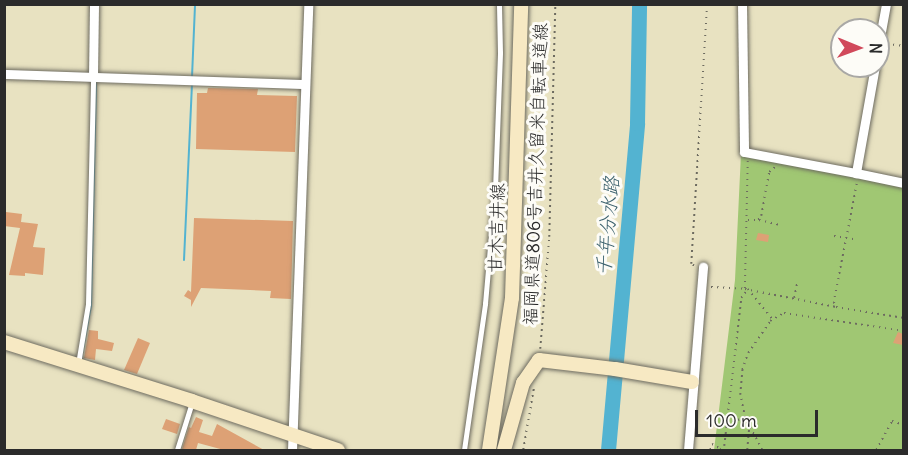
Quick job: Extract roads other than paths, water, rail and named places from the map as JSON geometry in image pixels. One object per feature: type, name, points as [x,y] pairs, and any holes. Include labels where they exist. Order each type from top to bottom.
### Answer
[{"type":"main road","name":"甘木吉井線","points":[[489,450],[512,298],[520,5]]},
{"type":"main road","points":[[6,346],[192,401],[338,450]]},
{"type":"main road","points":[[504,450],[523,383],[539,360],[615,369],[693,382]]},
{"type":"street","points":[[93,77],[94,4]]},
{"type":"street","points":[[292,450],[308,4]]},
{"type":"street","points":[[742,4],[744,152],[857,177],[903,183]]},
{"type":"street","points":[[4,74],[305,84]]},
{"type":"street","points":[[857,177],[873,78]]},
{"type":"street","points":[[688,450],[702,269]]},
{"type":"lane","points":[[464,450],[485,304],[495,190],[500,53],[499,4]]},
{"type":"lane","points":[[78,366],[88,304],[93,77]]},
{"type":"lane","points":[[177,450],[192,401]]},
{"type":"waterway","points":[[192,77],[195,4]]},
{"type":"waterway","name":"千年分水路","points":[[608,450],[637,123],[639,4]]},
{"type":"waterway","points":[[81,359],[91,306],[96,82]]},
{"type":"waterway","points":[[184,260],[192,83]]}]
